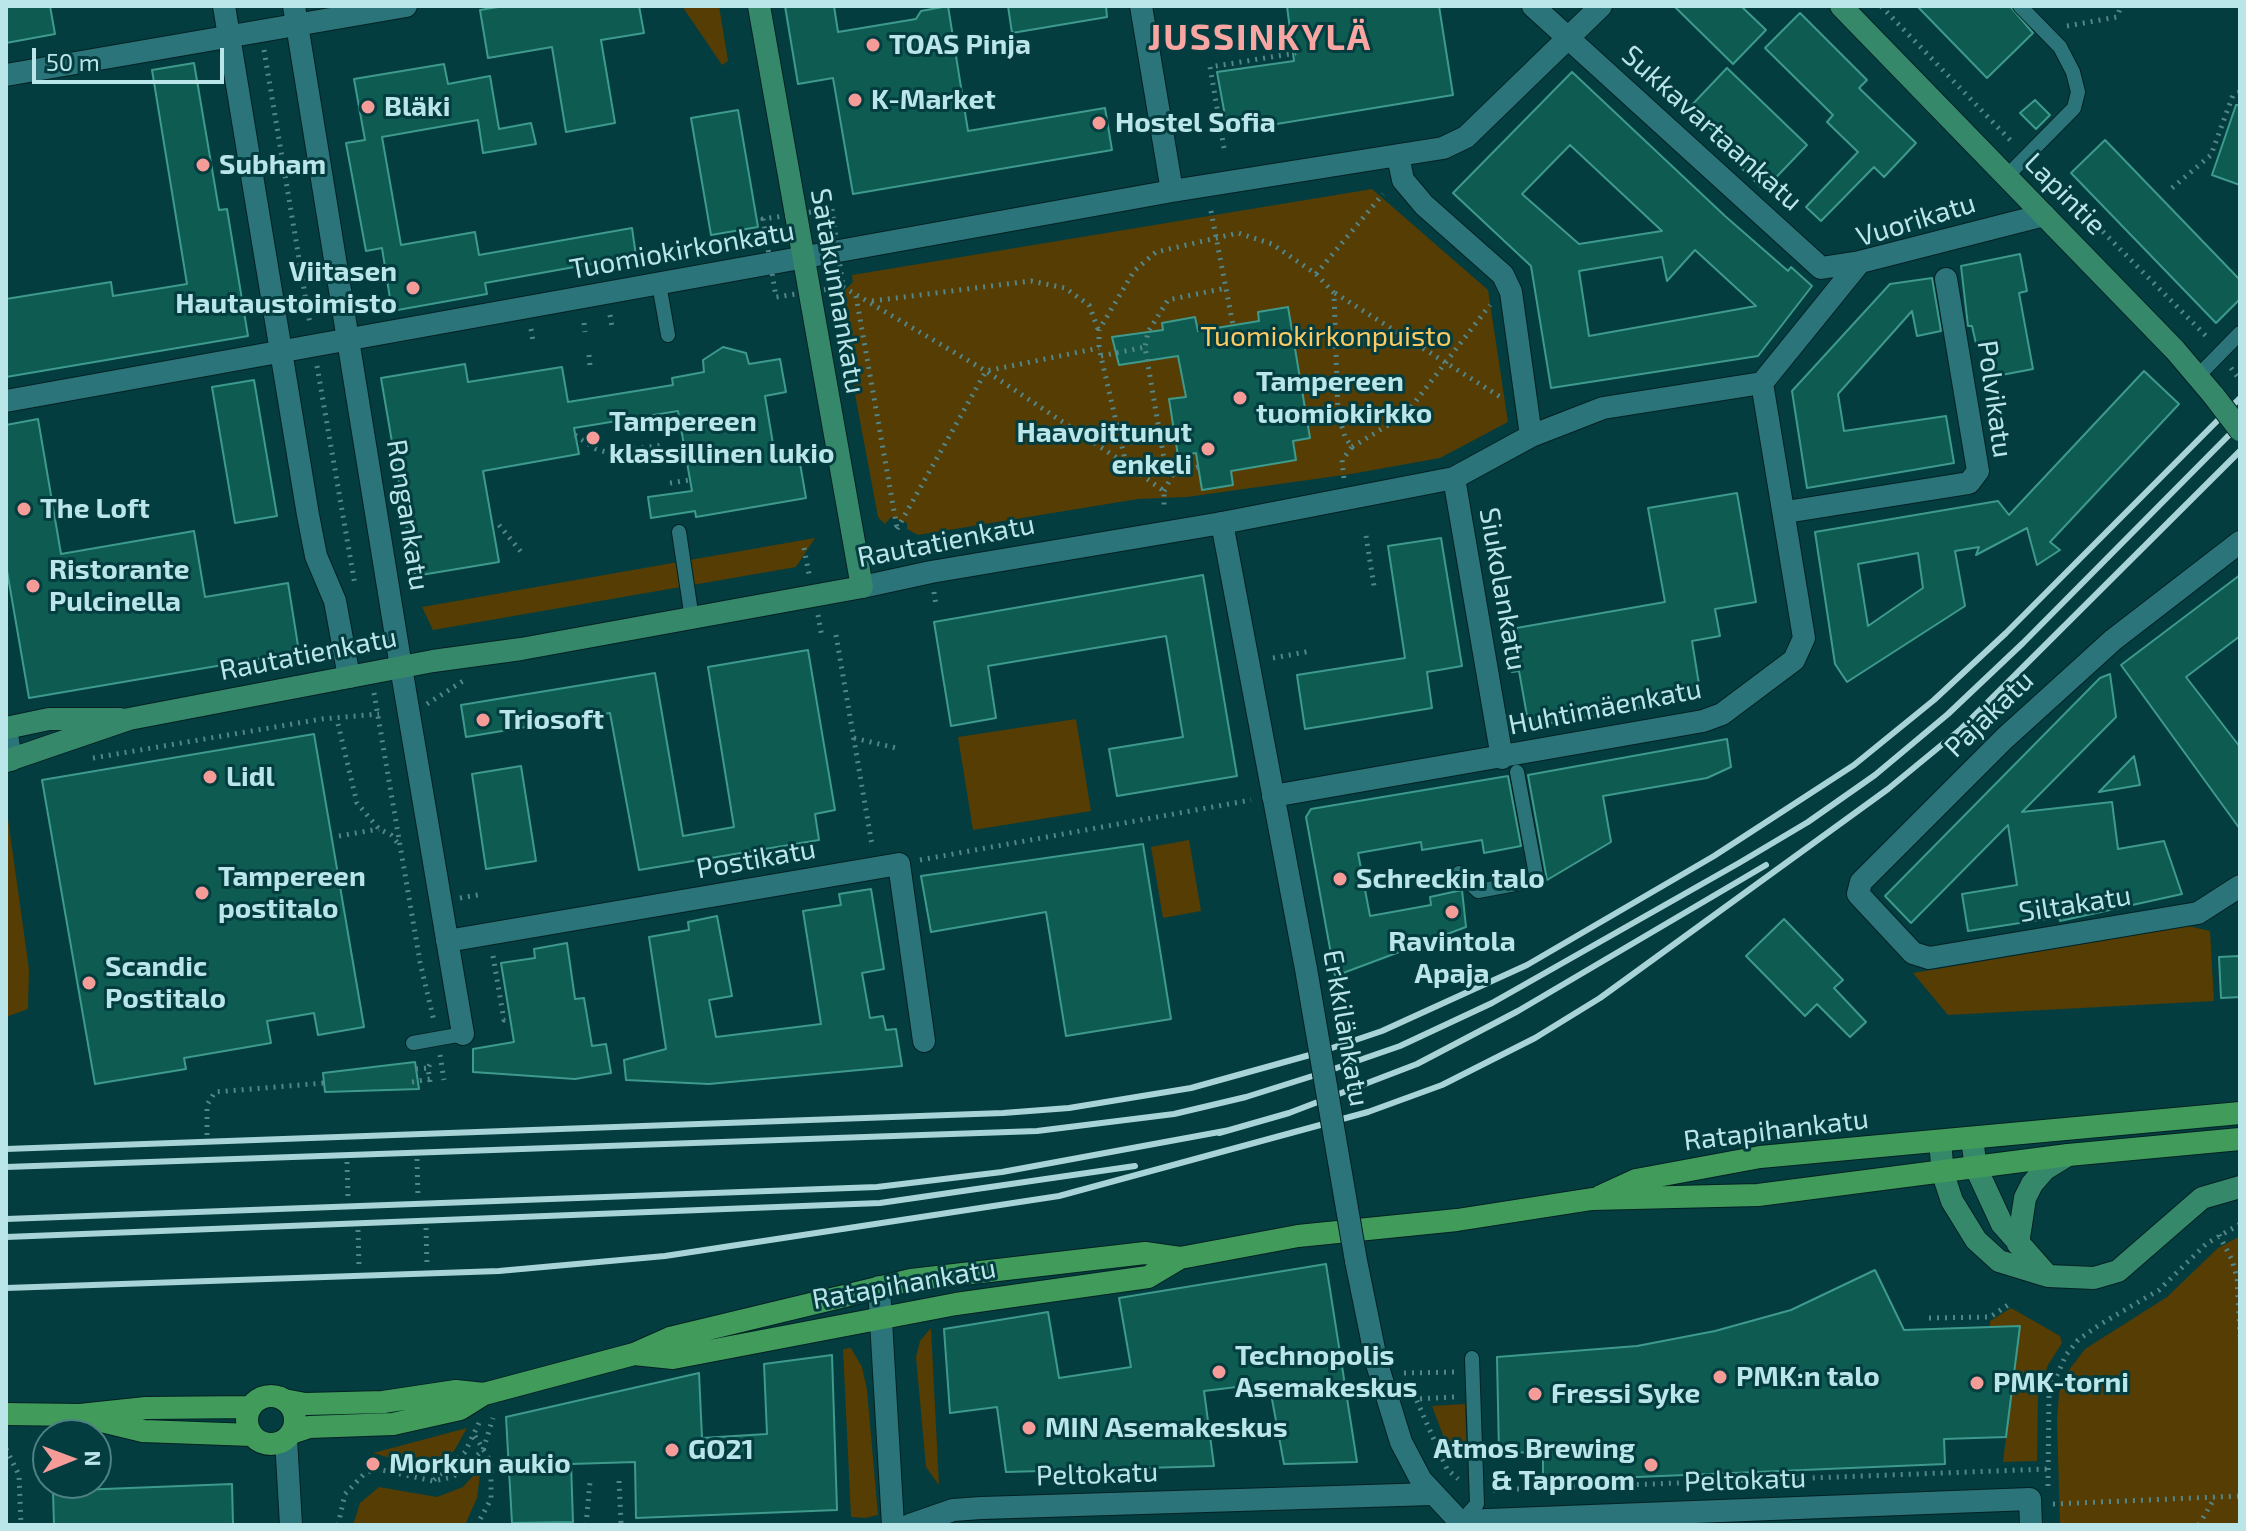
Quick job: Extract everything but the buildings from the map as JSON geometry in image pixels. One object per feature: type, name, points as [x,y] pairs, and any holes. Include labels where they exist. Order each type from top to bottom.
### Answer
[{"type":"main road","name":"Satakunnankatu","points":[[759,6],[862,587]]},
{"type":"main road","name":"Lapintie","points":[[1841,6],[2198,376],[2240,430]]},
{"type":"main road","name":"Rautatienkatu","points":[[9,761],[129,719],[401,667],[692,619],[862,587]]},
{"type":"main road","name":"Rautatienkatu","points":[[6,728],[49,719],[129,719]]},
{"type":"main road","name":"Ratapihankatu","points":[[1592,1199],[1636,1180],[1760,1157],[2240,1113]]},
{"type":"main road","points":[[1972,1139],[1976,1168],[2002,1224],[2048,1276]]},
{"type":"main road","name":"Ratapihankatu","points":[[80,1415],[143,1431],[275,1438],[309,1427],[393,1424],[460,1409],[484,1394],[634,1354],[670,1338],[879,1287],[1145,1253],[1180,1258],[1298,1236],[1457,1220],[1592,1199],[1758,1195],[1852,1181],[1943,1174],[2068,1155],[2240,1139]]},
{"type":"main road","points":[[1940,1142],[1943,1174],[1952,1201],[1976,1240],[1999,1261],[2048,1276],[2083,1279],[2118,1271],[2202,1198],[2240,1187]]},
{"type":"main road","points":[[2018,1244],[2025,1198],[2032,1184],[2045,1169],[2068,1155]]},
{"type":"main road","name":"Ratapihankatu","points":[[634,1354],[673,1358],[882,1318],[1148,1277],[1180,1258]]},
{"type":"main road","name":"Ratapihankatu","points":[[284,1400],[305,1404],[383,1402],[456,1391],[484,1394]]},
{"type":"main road","points":[[273,1396],[284,1400],[293,1409],[295,1421],[275,1438],[248,1426],[251,1407],[260,1398],[273,1396]]},
{"type":"main road","name":"Ratapihankatu","points":[[6,1414],[80,1415],[146,1408],[251,1407]]},
{"type":"street","points":[[224,6],[316,556],[335,601],[349,677]]},
{"type":"street","points":[[6,75],[260,31],[295,15],[406,6]]},
{"type":"street","points":[[1141,6],[1172,191]]},
{"type":"street","name":"Sukkavartaankatu","points":[[1533,6],[1821,268],[1860,262]]},
{"type":"street","name":"Tuomiokirkonkatu","points":[[6,401],[1172,191],[1443,148],[1466,137],[1601,6]]},
{"type":"street","name":"Rongankatu","points":[[295,15],[463,1034]]},
{"type":"street","points":[[1398,156],[1403,180],[1424,205],[1503,275],[1511,292],[1531,436]]},
{"type":"street","name":"Vuorikatu","points":[[1762,383],[1860,262],[2044,215]]},
{"type":"street","name":"Polvikatu","points":[[1786,512],[1969,483],[1978,471],[1946,279]]},
{"type":"street","name":"Rautatienkatu","points":[[862,587],[1454,478],[1531,436],[1614,405],[1762,383]]},
{"type":"street","name":"Huhtimäenkatu","points":[[1273,796],[1509,765],[1703,721],[1722,714],[1794,660],[1804,638],[1786,512],[1762,383]]},
{"type":"street","name":"Siukolankatu","points":[[1454,478],[1509,765]]},
{"type":"street","name":"Erkkilänkatu","points":[[1222,523],[1377,1364],[1401,1442],[1421,1480],[1462,1523]]},
{"type":"street","name":"Pajakatu","points":[[1913,953],[1863,901],[1858,894],[1861,882],[2005,738],[2113,640],[2240,542]]},
{"type":"street","points":[[6,728],[9,761]]},
{"type":"street","points":[[899,864],[924,1041]]},
{"type":"street","name":"Postikatu","points":[[447,941],[899,864]]},
{"type":"street","name":"Siltakatu","points":[[1913,953],[1929,958],[2198,913],[2240,886]]},
{"type":"street","points":[[879,1287],[893,1525]]},
{"type":"street","points":[[275,1438],[290,1478],[291,1525]]},
{"type":"street","name":"Peltokatu","points":[[910,1525],[953,1510],[1432,1494]]},
{"type":"street","points":[[2040,1501],[2040,1519]]},
{"type":"street","name":"Peltokatu","points":[[1462,1523],[2040,1501]]},
{"type":"lane","points":[[2006,177],[2074,108],[2078,92],[2073,72],[2060,47],[2020,6]]},
{"type":"lane","points":[[659,284],[668,335]]},
{"type":"lane","points":[[2198,376],[2240,333]]},
{"type":"lane","points":[[679,532],[692,619]]},
{"type":"lane","points":[[1459,873],[1478,891],[1537,880],[1509,765]]},
{"type":"lane","points":[[413,1043],[438,1044],[463,1034]]},
{"type":"lane","points":[[1462,1523],[1477,1504],[1473,1365]]},
{"type":"path","name":"Lapintie","points":[[1881,6],[2198,325],[2240,380]]},
{"type":"path","points":[[2062,27],[2117,17],[2121,6]]},
{"type":"path","points":[[260,31],[357,595]]},
{"type":"path","points":[[1224,148],[1210,67],[1296,53]]},
{"type":"path","points":[[2172,188],[2211,155],[2233,95],[2240,92]]},
{"type":"path","points":[[1316,274],[1383,194]]},
{"type":"path","points":[[1211,211],[1233,325]]},
{"type":"path","points":[[1099,330],[1134,271],[1156,252],[1238,233],[1272,244],[1316,274],[1334,293],[1510,403]]},
{"type":"path","points":[[871,301],[1031,281],[1065,288],[1089,305],[1099,330],[1100,352],[1126,464]]},
{"type":"path","points":[[843,287],[986,371],[1164,491]]},
{"type":"path","points":[[1173,474],[1164,459],[1145,347],[1148,332],[1168,300],[1226,288]]},
{"type":"path","points":[[1334,293],[1338,414],[1345,437],[1352,447]]},
{"type":"path","points":[[856,296],[897,529],[986,371]]},
{"type":"path","points":[[1344,479],[1342,460],[1352,447],[1405,415],[1493,301]]},
{"type":"path","points":[[584,323],[585,332]]},
{"type":"path","points":[[986,371],[1145,347]]},
{"type":"path","points":[[589,355],[590,366]]},
{"type":"path","points":[[575,435],[596,449],[609,453],[662,445]]},
{"type":"path","points":[[1164,507],[1164,491],[1173,474],[1198,467]]},
{"type":"path","points":[[670,483],[690,480]]},
{"type":"path","points":[[499,525],[522,553]]},
{"type":"path","points":[[1366,536],[1374,586]]},
{"type":"path","points":[[836,635],[872,845],[859,847]]},
{"type":"path","points":[[1273,658],[1311,651]]},
{"type":"path","points":[[376,700],[444,1080]]},
{"type":"path","points":[[334,706],[335,713]]},
{"type":"path","points":[[88,759],[322,719],[387,712]]},
{"type":"path","points":[[338,724],[357,803],[379,829],[391,835],[400,846]]},
{"type":"path","points":[[854,738],[896,748]]},
{"type":"path","points":[[899,864],[1251,800]]},
{"type":"path","points":[[339,836],[379,829]]},
{"type":"path","points":[[453,899],[483,894]]},
{"type":"path","points":[[492,949],[504,1020],[510,1019]]},
{"type":"path","points":[[412,1082],[430,1081],[428,1068],[438,1044]]},
{"type":"path","points":[[416,1069],[428,1068]]},
{"type":"path","points":[[207,1135],[207,1105],[215,1092],[324,1083]]},
{"type":"path","points":[[417,1159],[418,1197]]},
{"type":"path","points":[[347,1162],[351,1180],[348,1199]]},
{"type":"path","points":[[418,1179],[428,1179]]},
{"type":"path","points":[[2040,1519],[2040,1501],[2048,1469],[2049,1393],[2066,1355],[2078,1340],[2159,1290],[2219,1235],[2240,1224]]},
{"type":"path","points":[[426,1228],[427,1265]]},
{"type":"path","points":[[358,1230],[361,1248],[359,1267]]},
{"type":"path","points":[[2219,1235],[2237,1278],[2240,1336]]},
{"type":"path","points":[[427,1248],[437,1247]]},
{"type":"path","points":[[1929,1318],[1994,1317],[2011,1303]]},
{"type":"path","points":[[1404,1373],[1473,1365]]},
{"type":"path","points":[[1416,1399],[1447,1469],[1477,1489],[2048,1469]]},
{"type":"path","points":[[338,1525],[345,1494],[365,1473],[377,1469],[433,1481],[453,1477],[483,1450],[493,1418]]},
{"type":"path","points":[[433,1481],[453,1465],[475,1436],[479,1421]]},
{"type":"path","points":[[475,1436],[491,1462],[491,1499],[477,1525]]},
{"type":"path","points":[[6,1449],[19,1475],[21,1525]]},
{"type":"path","points":[[619,1481],[621,1523]]},
{"type":"path","points":[[586,1525],[590,1482]]},
{"type":"path","points":[[2040,1501],[2240,1496]]},
{"type":"path","points":[[2199,1525],[2215,1497]]},
{"type":"green space","points":[[682,6],[719,6],[728,61],[722,65]]},
{"type":"green space","name":"Tuomiokirkonpuisto","points":[[1372,189],[1488,290],[1508,422],[1440,458],[1351,474],[1187,497],[1138,499],[918,535],[907,529],[907,523],[891,517],[885,524],[878,517],[837,298],[853,282],[852,275]]},
{"type":"green space","points":[[815,538],[796,567],[433,630],[422,607]]},
{"type":"green space","points":[[1076,719],[1091,811],[973,830],[958,737]]},
{"type":"green space","points":[[6,805],[29,969],[28,1009],[6,1017]]},
{"type":"green space","points":[[1189,840],[1201,911],[1163,918],[1151,847]]},
{"type":"green space","points":[[2188,926],[2210,931],[2214,1001],[1948,1015],[1913,973]]},
{"type":"green space","points":[[2240,1236],[2240,1525],[2060,1525],[2057,1421],[2059,1393],[2066,1374],[2085,1349],[2167,1297],[2218,1248]]},
{"type":"green space","points":[[2011,1308],[2060,1336],[2062,1343],[2048,1365],[2038,1393],[2037,1461],[2003,1462],[2020,1326],[1990,1327],[1990,1321]]},
{"type":"green space","points":[[931,1328],[939,1485],[926,1467],[916,1357],[920,1341]]},
{"type":"green space","points":[[851,1348],[862,1367],[867,1390],[878,1515],[865,1518],[851,1517],[843,1349]]},
{"type":"green space","points":[[1465,1404],[1467,1458],[1452,1459],[1432,1406]]},
{"type":"green space","points":[[467,1428],[454,1451],[437,1465],[417,1466],[373,1453]]},
{"type":"green space","points":[[481,1467],[477,1498],[465,1525],[353,1525],[360,1503],[379,1487],[437,1497],[463,1487]]},
{"type":"railway","points":[[6,1149],[1003,1113],[1069,1108],[1191,1088],[1317,1053],[1382,1031],[1527,965],[1714,856],[1854,765],[1934,700],[2006,633],[2240,398]]},
{"type":"railway","points":[[6,1167],[1037,1131],[1174,1114],[1246,1097],[1322,1073],[1400,1046],[1492,1003],[1808,822],[1875,775],[1948,714],[2023,643],[2240,424]]},
{"type":"railway","points":[[6,1288],[499,1271],[665,1256],[1059,1196],[1368,1112],[1442,1085],[1535,1038],[1600,998],[1888,789],[1961,729],[2240,451]]},
{"type":"railway","points":[[1219,1133],[1289,1113],[1417,1064],[1518,1011],[1766,865]]},
{"type":"railway","points":[[6,1219],[877,1187],[1002,1172],[1230,1130]]},
{"type":"railway","points":[[6,1237],[880,1203],[1135,1166]]},
{"type":"place","name":"TOAS Pinja","points":[[873,45]]},
{"type":"place","name":"K-Market","points":[[855,100]]},
{"type":"place","name":"Bläki","points":[[368,107]]},
{"type":"place","name":"Hostel Sofia","points":[[1099,123]]},
{"type":"place","name":"Subham","points":[[203,165]]},
{"type":"place","name":"Viitasen Hautaustoimisto","points":[[413,288]]},
{"type":"place","name":"Tampereen tuomiokirkko","points":[[1240,398]]},
{"type":"place","name":"Tampereen klassillinen lukio","points":[[593,438]]},
{"type":"place","name":"Haavoittunut enkeli","points":[[1208,449]]},
{"type":"place","name":"The Loft","points":[[24,509]]},
{"type":"place","name":"Ristorante Pulcinella","points":[[33,586]]},
{"type":"place","name":"Triosoft","points":[[483,720]]},
{"type":"place","name":"Lidl","points":[[210,777]]},
{"type":"place","name":"Schreckin talo","points":[[1340,879]]},
{"type":"place","name":"Tampereen postitalo","points":[[202,893]]},
{"type":"place","name":"Ravintola Apaja","points":[[1452,912]]},
{"type":"place","name":"Scandic Postitalo","points":[[89,983]]},
{"type":"place","name":"Technopolis Asemakeskus","points":[[1219,1372]]},
{"type":"place","name":"PMK:n talo","points":[[1720,1377]]},
{"type":"place","name":"PMK-torni","points":[[1977,1383]]},
{"type":"place","name":"Fressi Syke","points":[[1535,1394]]},
{"type":"place","name":"MIN Asemakeskus","points":[[1029,1428]]},
{"type":"place","name":"GO21","points":[[672,1450]]},
{"type":"place","name":"Morkun aukio","points":[[373,1464]]},
{"type":"place","name":"Atmos Brewing & Taproom","points":[[1651,1465]]},
{"type":"district","name":"JUSSINKYLÄ","points":[[1260,38]]}]
